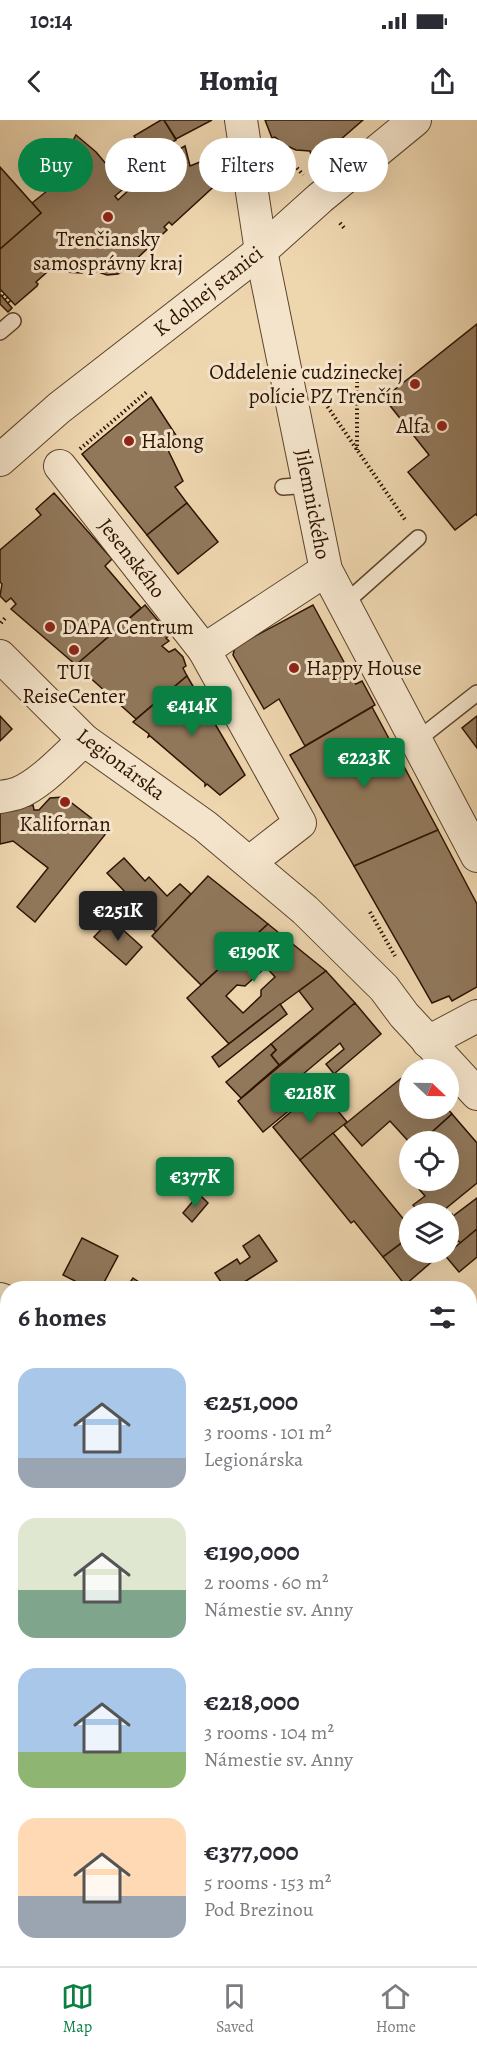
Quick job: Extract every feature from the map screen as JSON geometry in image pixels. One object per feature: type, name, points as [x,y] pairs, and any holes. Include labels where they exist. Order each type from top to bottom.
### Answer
[{"type":"street","name":"Jilemnického","points":[[241,120],[296,486],[326,570],[477,856]]},
{"type":"street","name":"K dolnej stanici","points":[[0,460],[59,408],[261,251],[320,198],[415,120]]},
{"type":"street","name":"Jesenského","points":[[69,458],[204,650],[300,823],[250,862]]},
{"type":"street","points":[[204,650],[326,570]]},
{"type":"street","name":"Legionárska","points":[[0,656],[84,740],[205,826],[305,910],[359,962],[428,1042],[477,1094]]},
{"type":"street","points":[[0,797],[18,793],[36,782],[84,740]]},
{"type":"street","points":[[428,1042],[477,1016]]},
{"type":"lane","points":[[0,332],[13,321]]},
{"type":"lane","points":[[344,604],[418,538]]},
{"type":"lane","points":[[416,741],[477,693]]},
{"type":"path","points":[[297,168],[305,178]]},
{"type":"path","points":[[340,223],[345,229]]},
{"type":"path","points":[[357,376],[357,451]]},
{"type":"path","points":[[69,458],[148,391]]},
{"type":"path","points":[[325,403],[418,538]]},
{"type":"path","points":[[1,623],[6,617]]},
{"type":"path","points":[[370,912],[399,963]]},
{"type":"building","points":[[164,120],[175,138],[135,138],[134,136]]},
{"type":"building","points":[[164,120],[212,120],[178,138],[175,138]]},
{"type":"building","points":[[265,120],[363,120],[342,138],[308,138],[308,151],[296,150],[296,138],[272,138]]},
{"type":"building","name":"Trenčiansky samosprávny kraj","points":[[93,149],[105,163],[105,192],[120,192],[115,196],[118,200],[127,192],[187,192],[187,154],[190,166],[199,162],[199,192],[208,192],[172,225],[169,222],[164,227],[167,230],[118,274],[107,275],[87,268],[82,273],[64,272],[55,265],[36,282],[37,286],[15,305],[0,289],[0,249],[41,213],[32,203],[46,192],[93,192]]},
{"type":"building","points":[[0,167],[18,187],[18,192],[22,192],[41,213],[0,249]]},
{"type":"building","points":[[0,294],[12,308],[8,312],[0,304]]},
{"type":"building","name":"Alfa","points":[[477,324],[477,516],[476,514],[455,530],[408,472],[429,455],[384,398]]},
{"type":"building","points":[[151,397],[181,443],[168,450],[183,481],[175,487],[187,503],[147,535],[82,454]]},
{"type":"building","points":[[54,493],[112,559],[105,566],[141,608],[76,665],[11,609],[16,604],[11,598],[6,602],[0,596],[2,584],[0,582],[0,550],[41,515],[36,509]]},
{"type":"building","points":[[187,503],[218,542],[178,574],[147,535]]},
{"type":"building","points":[[145,605],[170,635],[166,638],[169,641],[162,646],[169,652],[175,649],[183,657],[186,666],[183,668],[187,676],[136,719],[76,665]]},
{"type":"building","name":"Happy House","points":[[313,605],[356,684],[362,681],[375,705],[305,746],[279,699],[264,709],[233,655],[235,647]]},
{"type":"building","points":[[187,676],[245,775],[220,795],[207,784],[205,786],[205,783],[133,722]]},
{"type":"building","points":[[372,707],[438,830],[354,866],[290,755]]},
{"type":"building","points":[[0,716],[12,729],[0,741]]},
{"type":"building","points":[[477,716],[477,748],[462,728]]},
{"type":"building","points":[[64,797],[108,831],[35,922],[17,907],[48,868],[13,841],[0,844],[0,812],[33,805],[34,810],[39,810],[50,798]]},
{"type":"building","points":[[438,830],[477,904],[477,987],[452,1001],[449,996],[432,1003],[354,866]]},
{"type":"building","points":[[124,858],[145,881],[149,877],[167,896],[180,884],[191,894],[156,932],[125,900],[128,895],[107,873]]},
{"type":"building","points":[[208,876],[268,924],[201,985],[152,936]]},
{"type":"building","points":[[111,919],[142,947],[126,965],[94,937]]},
{"type":"building","points":[[268,924],[326,971],[229,1044],[187,998]],"holes":[[[266,967],[275,977],[261,990],[261,996],[243,1013],[226,996],[237,985],[245,986]]]},
{"type":"building","points":[[326,971],[355,1003],[279,1065],[271,1055],[276,1050],[271,1044],[313,1009],[299,991]]},
{"type":"building","points":[[355,1003],[381,1034],[334,1074],[326,1064],[344,1049],[340,1043],[277,1096],[280,1100],[300,1084],[309,1094],[263,1132],[238,1101]]},
{"type":"building","points":[[280,1004],[287,1014],[219,1067],[212,1057]]},
{"type":"building","points":[[271,1044],[276,1050],[271,1055],[279,1065],[241,1098],[226,1082]]},
{"type":"building","points":[[399,1080],[399,1119],[446,1119],[433,1131],[399,1131],[390,1121],[362,1146],[344,1125]]},
{"type":"building","points":[[319,1088],[347,1122],[300,1160],[273,1127]]},
{"type":"building","points":[[446,1119],[456,1119],[477,1143],[477,1183],[452,1203],[416,1203],[425,1196],[421,1191],[459,1191],[459,1131],[433,1131]]},
{"type":"building","points":[[333,1133],[399,1214],[399,1245],[383,1257],[354,1221],[351,1223],[300,1160]]},
{"type":"building","points":[[199,1194],[208,1203],[192,1222],[183,1213]]},
{"type":"building","points":[[477,1198],[477,1229],[461,1243],[459,1242],[459,1212]]},
{"type":"building","points":[[477,1229],[477,1257],[459,1272],[451,1263],[459,1263],[459,1244]]},
{"type":"building","points":[[259,1235],[277,1261],[246,1281],[220,1281],[215,1273],[237,1259],[240,1264],[250,1257],[243,1246]]},
{"type":"building","points":[[82,1238],[118,1256],[105,1281],[75,1281],[63,1275]]},
{"type":"building","points":[[399,1245],[399,1263],[430,1263],[410,1281],[402,1281],[383,1257]]},
{"type":"place","name":"Trenčiansky samosprávny kraj","points":[[108,217]]},
{"type":"place","name":"Oddelenie cudzineckej polície PZ Trenčín","points":[[415,384]]},
{"type":"place","name":"Alfa","points":[[442,426]]},
{"type":"place","name":"Halong","points":[[129,441]]},
{"type":"place","name":"DAPA Centrum","points":[[50,627]]},
{"type":"place","name":"TUI ReiseCenter","points":[[74,650]]},
{"type":"place","name":"Happy House","points":[[294,668]]},
{"type":"place","name":"Kalifornan","points":[[65,802]]}]
